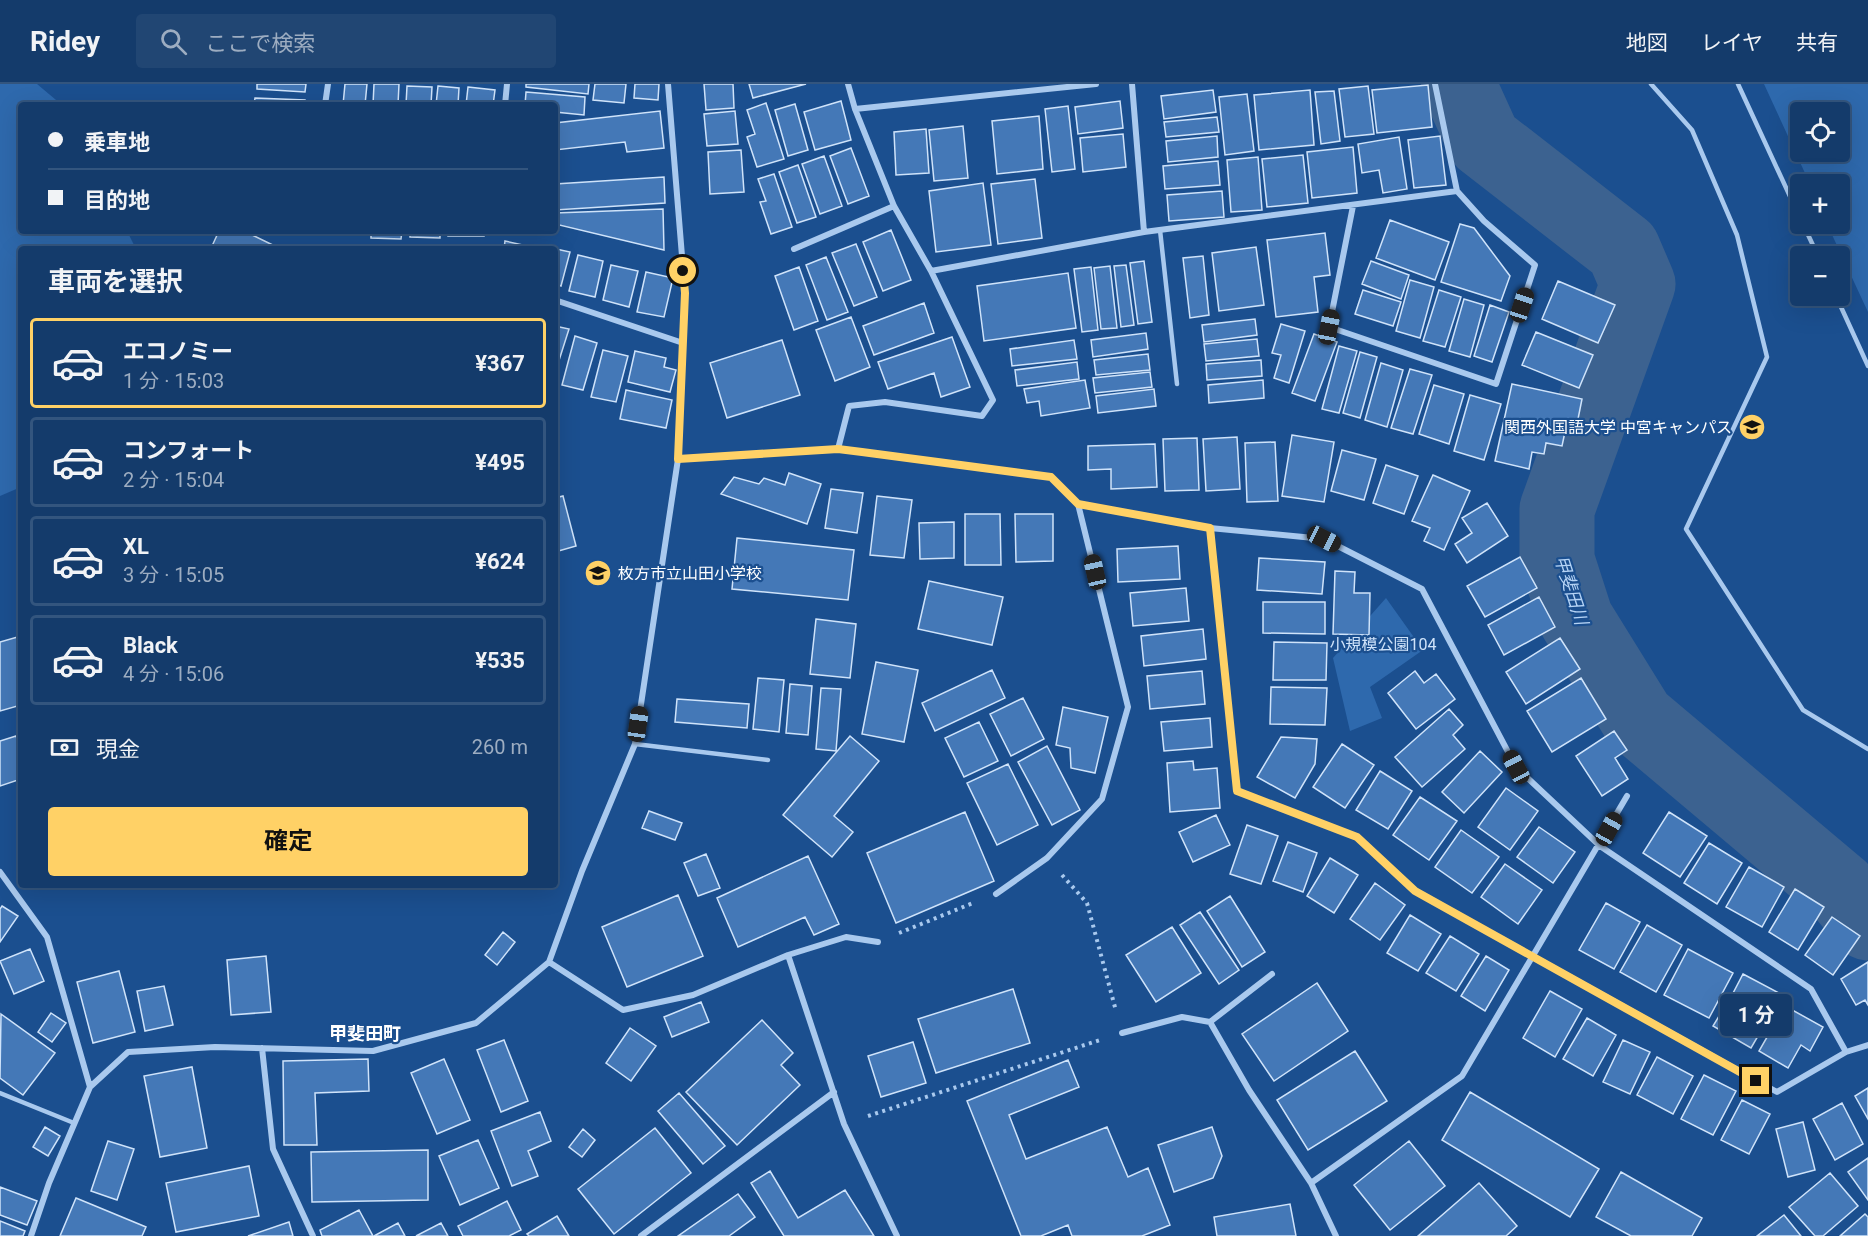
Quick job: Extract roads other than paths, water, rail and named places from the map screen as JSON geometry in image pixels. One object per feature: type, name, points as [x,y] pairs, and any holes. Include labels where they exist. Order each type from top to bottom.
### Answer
[{"type":"street","points":[[325,102],[328,84]]},
{"type":"street","points":[[505,102],[507,84]]},
{"type":"street","points":[[30,1236],[90,1087],[128,1052],[215,1047],[373,1051],[476,1023],[549,962],[582,871],[635,744],[678,459],[685,293],[668,84]]},
{"type":"street","points":[[838,449],[849,406],[885,402],[982,416],[993,400],[931,271],[894,206],[855,109],[848,84]]},
{"type":"street","points":[[855,109],[1096,84]]},
{"type":"street","points":[[1132,84],[1144,232]]},
{"type":"street","points":[[1353,206],[1329,327],[1496,384],[1535,265],[1484,221],[1457,191],[1435,84]]},
{"type":"street","points":[[931,271],[1144,232],[1457,191]]},
{"type":"street","points":[[794,249],[894,206]]},
{"type":"street","points":[[558,301],[683,343]]},
{"type":"street","points":[[678,459],[838,449],[1051,477],[1078,504],[1128,707],[1102,799],[1047,858],[996,894]]},
{"type":"street","points":[[1078,504],[1210,528],[1324,539],[1422,589],[1516,767],[1600,846],[1811,989],[1846,1052]]},
{"type":"street","points":[[1210,528],[1237,791],[1357,837],[1415,891],[1777,1092],[1846,1052],[1868,1045]]},
{"type":"street","points":[[1311,1183],[1462,1076],[1600,846],[1627,796]]},
{"type":"street","points":[[0,872],[47,937],[90,1087]]},
{"type":"street","points":[[549,962],[623,1010],[693,995],[788,955],[846,937],[878,942]]},
{"type":"street","points":[[788,955],[844,1124],[897,1236]]},
{"type":"street","points":[[1122,1033],[1182,1017],[1210,1022],[1272,974]]},
{"type":"street","points":[[1210,1022],[1249,1090],[1311,1183],[1336,1236]]},
{"type":"street","points":[[262,1048],[273,1149],[313,1236]]},
{"type":"street","points":[[641,1236],[834,1092]]},
{"type":"lane","points":[[1652,84],[1692,130],[1737,235],[1767,357],[1686,529],[1803,710],[1868,749]]},
{"type":"lane","points":[[1738,84],[1790,196]]},
{"type":"lane","points":[[1160,230],[1177,384]]},
{"type":"lane","points":[[1841,306],[1868,366]]},
{"type":"lane","points":[[635,744],[768,760]]},
{"type":"lane","points":[[0,1093],[74,1123]]},
{"type":"waterway","name":"甲斐田川","points":[[1458,84],[1484,141],[1623,249],[1638,284],[1557,509],[1557,560],[1576,619],[1638,719],[1840,889],[1868,923]]},
{"type":"place","name":"関西外国語大学 中宮キャンパス","points":[[1752,427]]},
{"type":"place","name":"枚方市立山田小学校","points":[[598,573]]},
{"type":"district","name":"甲斐田町","points":[[365,1034]]},
{"type":"park label","name":"小規模公園104","points":[[1383,644]]}]
